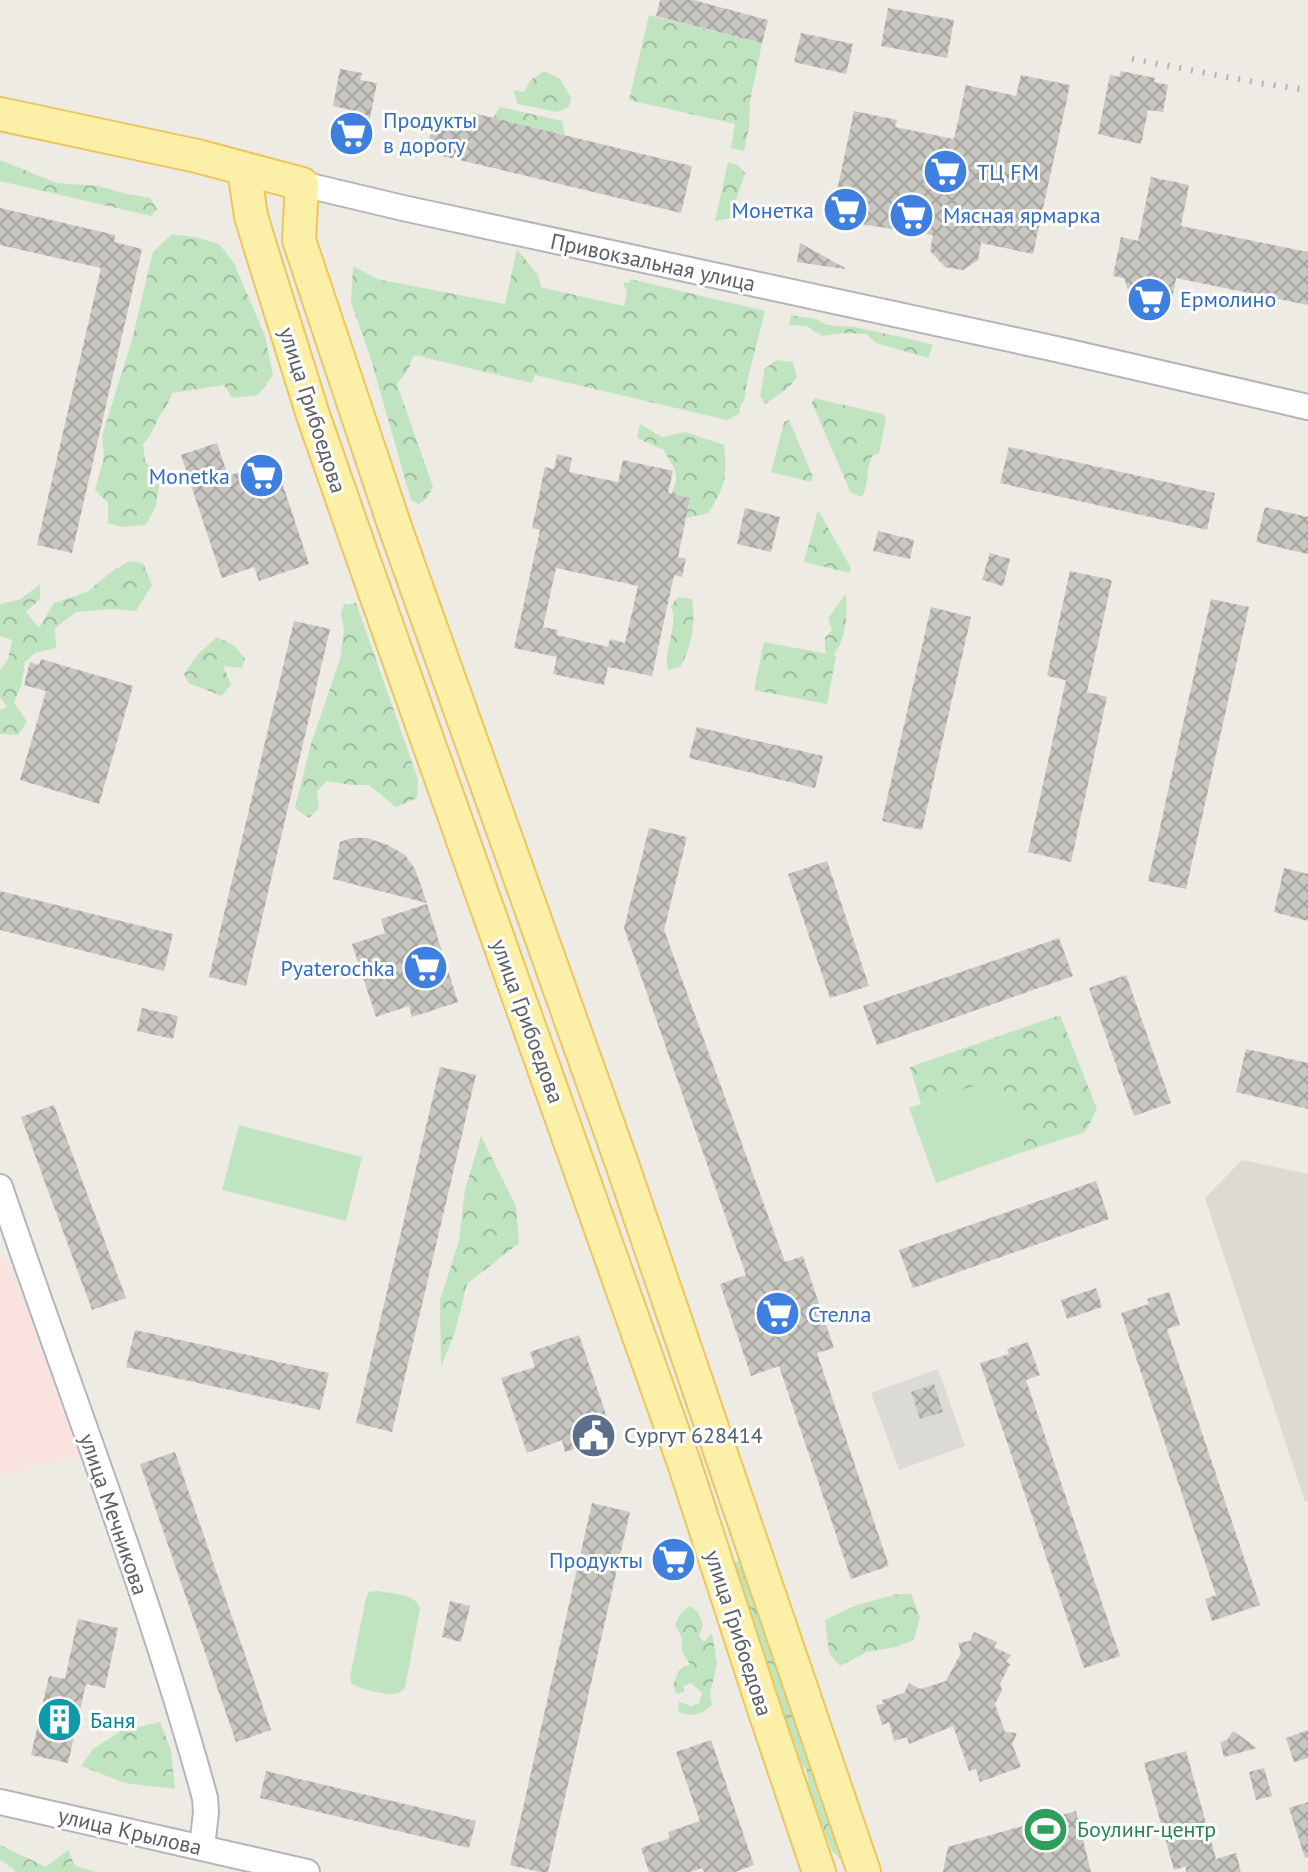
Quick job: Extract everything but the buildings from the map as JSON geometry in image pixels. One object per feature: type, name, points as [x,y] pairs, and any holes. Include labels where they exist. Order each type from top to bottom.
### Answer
[{"type":"main road","name":"Привокзальная улица","points":[[0,114],[197,156],[302,184]]},
{"type":"main road","name":"улица Грибоедова","points":[[244,169],[251,216],[313,415],[684,1463],[819,1872]]},
{"type":"main road","name":"улица Грибоедова","points":[[302,184],[299,240],[385,498],[621,1161],[864,1872]]},
{"type":"street","name":"Привокзальная улица","points":[[302,184],[1308,407]]},
{"type":"street","name":"улица Мечникова","points":[[0,1187],[176,1695],[205,1798],[202,1847]]},
{"type":"street","name":"улица Крылова","points":[[0,1802],[307,1872]]},
{"type":"shaded area","points":[[1242,1160],[1308,1174],[1308,1501],[1305,1502],[1205,1198]]},
{"type":"shaded area","points":[[0,1255],[10,1266],[80,1455],[0,1476]]},
{"type":"shaded area","points":[[938,1369],[965,1446],[899,1470],[871,1393]]},
{"type":"green space","points":[[649,15],[762,43],[744,151],[731,148],[735,124],[629,100]]},
{"type":"green space","points":[[544,71],[559,78],[571,97],[569,107],[557,112],[518,104],[513,90],[524,92],[530,81]]},
{"type":"green space","points":[[500,107],[562,121],[565,135],[493,118]]},
{"type":"green space","points":[[0,160],[57,183],[98,186],[150,198],[157,209],[151,216],[0,181]]},
{"type":"green space","points":[[728,162],[738,165],[745,173],[730,218],[715,221]]},
{"type":"green space","points":[[172,234],[219,244],[234,263],[265,336],[273,375],[258,395],[232,398],[224,385],[172,393],[143,444],[145,461],[160,479],[156,505],[146,525],[122,527],[108,523],[108,503],[95,490],[104,457],[102,436],[132,340],[153,252]]},
{"type":"green space","points":[[517,249],[538,275],[541,287],[548,289],[624,306],[627,292],[623,283],[629,283],[630,279],[765,311],[739,414],[727,420],[535,375],[532,383],[414,355],[408,370],[397,384],[433,487],[419,504],[411,500],[371,359],[351,302],[353,266],[377,279],[505,304]]},
{"type":"green space","points":[[791,315],[933,345],[928,358],[876,343],[866,334],[822,336],[807,326],[789,325]]},
{"type":"green space","points":[[776,360],[793,362],[797,377],[789,387],[765,404],[760,396],[765,369]]},
{"type":"green space","points":[[814,398],[883,414],[886,419],[879,453],[872,456],[862,497],[851,493],[812,403]]},
{"type":"green space","points":[[789,420],[813,477],[811,482],[771,472],[784,422]]},
{"type":"green space","points":[[640,424],[662,437],[685,432],[724,445],[724,480],[719,496],[708,513],[686,518],[690,498],[672,494],[675,470],[664,450],[637,438]]},
{"type":"green space","points":[[818,510],[851,568],[850,573],[804,562]]},
{"type":"green space","points":[[129,561],[143,563],[152,585],[136,611],[76,612],[55,628],[56,648],[35,653],[25,662],[21,686],[14,702],[27,722],[18,735],[0,734],[0,710],[7,707],[0,697],[0,670],[8,659],[12,640],[0,636],[0,604],[21,599],[40,584],[40,599],[26,612],[39,628],[54,603],[87,592]]},
{"type":"green space","points":[[846,594],[845,626],[841,642],[833,655],[836,656],[827,704],[754,690],[764,642],[828,654],[825,652],[825,638],[832,630],[828,618]]},
{"type":"green space","points":[[678,597],[692,599],[692,634],[680,667],[668,670],[667,654],[673,621],[671,606]]},
{"type":"green space","points":[[356,603],[418,779],[417,798],[396,807],[369,785],[327,781],[317,791],[319,808],[309,818],[295,808],[311,744],[340,659],[344,630],[341,613],[344,605]]},
{"type":"green space","points":[[217,637],[235,646],[245,659],[242,668],[223,666],[231,684],[222,696],[188,683],[184,674],[199,653]]},
{"type":"green space","points":[[1060,1015],[1097,1109],[1085,1132],[1026,1151],[999,1077],[921,1104],[910,1067]]},
{"type":"green space","points":[[1000,1076],[1026,1151],[936,1183],[909,1108]]},
{"type":"green space","points":[[239,1125],[362,1157],[346,1221],[222,1190]]},
{"type":"green space","points":[[481,1136],[516,1206],[519,1243],[467,1284],[455,1332],[441,1367],[440,1300],[459,1241],[465,1190]]},
{"type":"green space","points":[[742,1561],[760,1601],[760,1618],[775,1643],[818,1768],[816,1785],[819,1798],[837,1811],[846,1856],[841,1860],[832,1851],[808,1787],[807,1771],[800,1761],[730,1570],[734,1562]]},
{"type":"green space","points":[[378,1591],[413,1599],[420,1608],[405,1688],[395,1694],[361,1688],[351,1683],[350,1677],[366,1598],[369,1592]]},
{"type":"green space","points":[[897,1594],[911,1594],[920,1617],[914,1640],[867,1652],[840,1666],[829,1653],[825,1620],[854,1606]]},
{"type":"green space","points":[[690,1606],[698,1612],[703,1625],[699,1636],[704,1642],[712,1633],[717,1664],[710,1693],[712,1705],[692,1715],[678,1712],[679,1702],[691,1706],[699,1703],[702,1693],[691,1683],[684,1686],[684,1692],[677,1694],[673,1686],[679,1670],[690,1664],[682,1652],[682,1638],[675,1625],[681,1613]]},
{"type":"green space","points":[[160,1722],[171,1750],[175,1789],[125,1783],[81,1766],[93,1749],[121,1731]]},
{"type":"green space","points":[[0,1845],[46,1867],[68,1850],[75,1866],[96,1872],[14,1872],[0,1860]]},
{"type":"railway","points":[[1132,59],[1308,90]]},
{"type":"place","name":"Продукты в дорогу","points":[[352,133]]},
{"type":"place","name":"ТЦ FM","points":[[946,172]]},
{"type":"place","name":"Монетка","points":[[845,210]]},
{"type":"place","name":"Мясная ярмарка","points":[[912,215]]},
{"type":"place","name":"Ермолино","points":[[1149,299]]},
{"type":"place","name":"Monetka","points":[[261,476]]},
{"type":"place","name":"Pyaterochka","points":[[426,968]]},
{"type":"place","name":"Стелла","points":[[777,1314]]},
{"type":"place","name":"Сургут 628414","points":[[593,1435]]},
{"type":"place","name":"Продукты","points":[[674,1560]]},
{"type":"place","name":"Баня","points":[[59,1720]]},
{"type":"place","name":"Боулинг-центр","points":[[1046,1829]]}]
